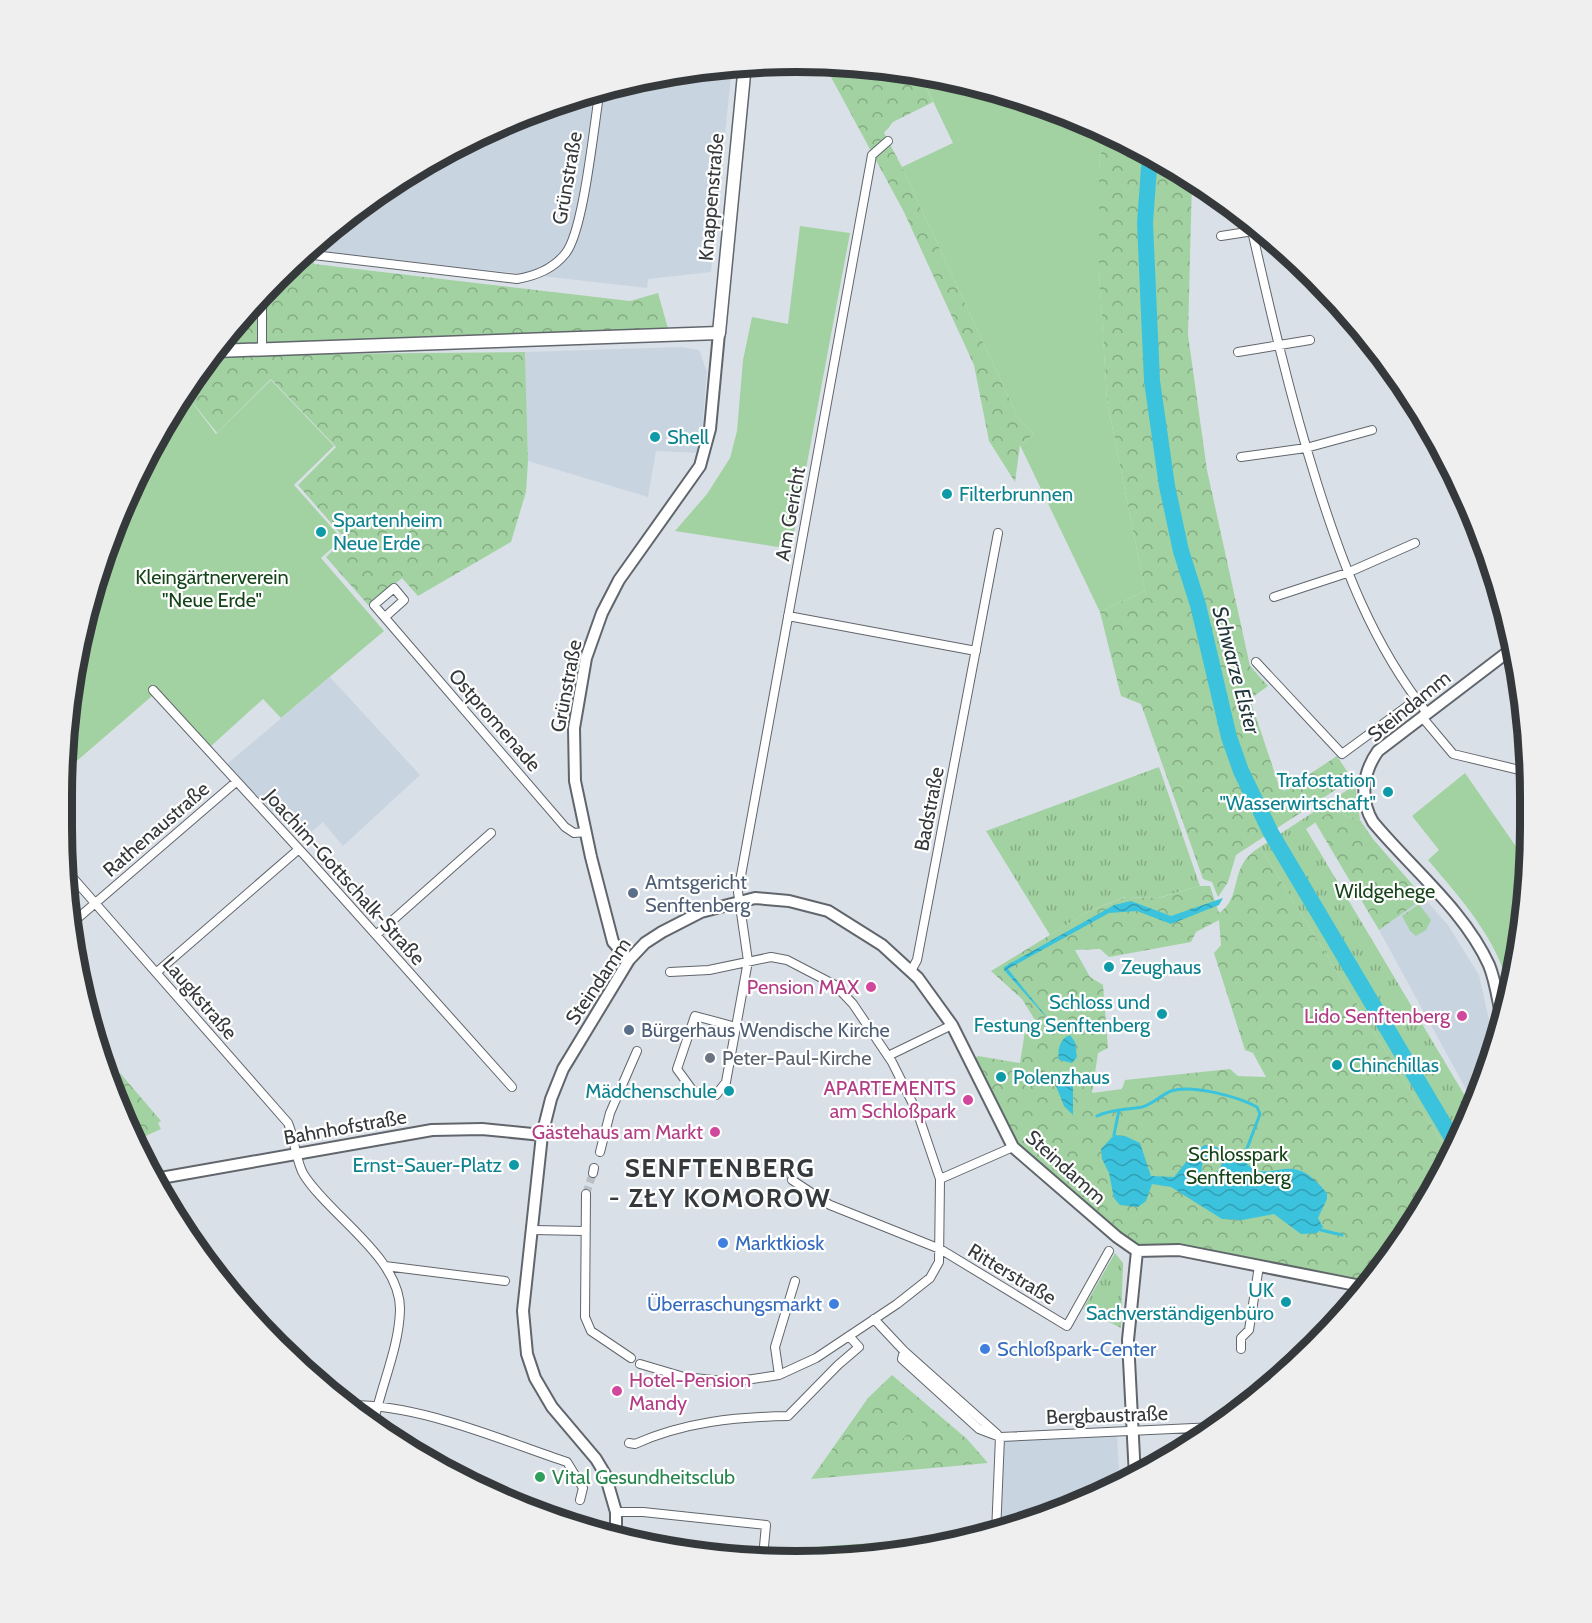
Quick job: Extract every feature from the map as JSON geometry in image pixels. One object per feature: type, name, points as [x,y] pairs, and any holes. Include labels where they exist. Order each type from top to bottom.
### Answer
[{"type":"main road","name":"Knappenstraße","points":[[718,333],[744,74]]},
{"type":"main road","points":[[226,350],[718,333]]},
{"type":"main road","name":"Grünstraße","points":[[629,960],[613,942],[575,781],[573,747],[586,658],[602,613],[619,580],[700,466],[710,429],[718,333]]},
{"type":"main road","name":"Steindamm","points":[[1498,1001],[1493,978],[1475,942],[1459,918],[1373,822],[1365,806],[1365,779],[1378,751],[1506,653]]},
{"type":"main road","name":"Steindamm","points":[[616,1528],[616,1512],[611,1489],[601,1467],[559,1418],[541,1391],[530,1366],[523,1311],[542,1136],[550,1100],[563,1069],[629,960],[645,943],[662,932],[701,912],[739,900],[773,898],[828,911],[882,945],[911,971],[952,1025],[1013,1147],[1117,1238],[1137,1251]]},
{"type":"main road","name":"Bahnhofstraße","points":[[163,1178],[432,1130],[482,1130],[542,1136]]},
{"type":"main road","points":[[1134,1466],[1128,1340],[1137,1251],[1179,1251],[1356,1285]]},
{"type":"street","name":"Grünstraße","points":[[315,255],[517,279],[535,276],[565,255],[577,230],[598,100]]},
{"type":"street","name":"Am Gericht","points":[[736,1027],[695,1016],[677,1069],[693,1091],[716,1095],[726,1082],[736,1027],[748,961],[738,892],[872,155],[888,141]]},
{"type":"street","points":[[1221,236],[1248,231]]},
{"type":"street","points":[[1258,239],[1278,347],[1306,448],[1347,573],[1379,643],[1417,699],[1424,715],[1453,754],[1519,770]]},
{"type":"street","points":[[262,308],[262,348]]},
{"type":"street","points":[[1238,352],[1310,340]]},
{"type":"street","points":[[1241,457],[1306,448],[1372,430]]},
{"type":"street","name":"Badstraße","points":[[911,971],[917,960],[998,533]]},
{"type":"street","points":[[1274,597],[1347,573],[1415,543]]},
{"type":"street","points":[[788,616],[976,651]]},
{"type":"street","name":"Ostpromenade","points":[[385,617],[565,827],[574,833],[586,832]]},
{"type":"street","points":[[1256,662],[1342,754],[1417,699]]},
{"type":"street","name":"Joachim-Gottschalk-Straße","points":[[153,690],[512,1087]]},
{"type":"street","name":"Rathenaustraße","points":[[78,918],[236,782]]},
{"type":"street","points":[[376,934],[491,833]]},
{"type":"street","points":[[157,972],[299,849]]},
{"type":"street","name":"Laugkstraße","points":[[74,879],[288,1123],[304,1176],[384,1266],[397,1288],[400,1311],[395,1343],[375,1415]]},
{"type":"street","name":"Ritterstraße","points":[[640,1364],[684,1377],[733,1382],[779,1375],[816,1358],[930,1278],[936,1270],[940,1250],[940,1179],[918,1114],[888,1056],[870,1028],[835,985],[787,960],[771,957],[710,970],[670,972]]},
{"type":"street","points":[[888,1056],[952,1025]]},
{"type":"street","points":[[600,1152],[610,1113],[637,1051]]},
{"type":"street","points":[[940,1179],[1013,1147]]},
{"type":"street","points":[[792,1180],[802,1192],[940,1250]]},
{"type":"street","points":[[586,1194],[585,1317],[591,1331],[631,1358]]},
{"type":"street","points":[[533,1230],[585,1231]]},
{"type":"street","name":"Ritterstraße","points":[[940,1250],[1067,1326],[1109,1251]]},
{"type":"street","points":[[384,1266],[505,1281]]},
{"type":"street","points":[[1241,1349],[1241,1338],[1249,1330],[1259,1266]]},
{"type":"street","points":[[779,1375],[775,1347],[795,1281]]},
{"type":"street","points":[[874,1319],[904,1351],[903,1359],[979,1429],[1000,1437],[996,1522]]},
{"type":"street","points":[[629,1443],[635,1444],[684,1425],[751,1417],[788,1416],[837,1365],[859,1347],[849,1336]]},
{"type":"street","points":[[360,1405],[377,1404],[423,1415],[567,1462],[583,1488],[580,1500]]},
{"type":"street","name":"Bergbaustraße","points":[[1000,1437],[1200,1428]]},
{"type":"street","points":[[616,1512],[643,1512],[766,1525],[764,1550]]},
{"type":"shaded area","points":[[731,75],[711,272],[648,279],[647,288],[320,251],[355,222],[434,169],[519,127],[563,110],[609,97],[655,86]]},
{"type":"shaded area","points":[[681,347],[699,350],[707,372],[700,453],[656,451],[648,497],[528,461],[525,352]]},
{"type":"shaded area","points":[[330,677],[420,775],[343,846],[323,822],[310,833],[296,835],[226,765]]},
{"type":"shaded area","points":[[1424,898],[1448,925],[1479,975],[1491,1029],[1469,1093],[1468,1093],[1379,930]]},
{"type":"shaded area","points":[[1117,1437],[1119,1474],[1073,1496],[999,1521],[1003,1440]]},
{"type":"green space","points":[[829,73],[891,78],[925,84],[933,102],[893,122],[884,133],[902,167],[1019,420],[1034,434],[1020,445],[1015,482],[989,441],[974,365],[904,212]]},
{"type":"green space","points":[[925,84],[1029,110],[1102,141],[1099,168],[1099,271],[1107,400],[1145,591],[1100,612],[1020,445],[1034,434],[1019,420],[902,167],[953,143]]},
{"type":"green space","points":[[1102,141],[1158,169],[1192,190],[1188,335],[1207,470],[1250,666],[1268,686],[1250,699],[1279,786],[1284,791],[1337,756],[1352,779],[1236,855],[1228,882],[1218,897],[1212,882],[1203,879],[1141,704],[1121,696],[1100,612],[1145,591],[1107,400],[1099,272],[1099,168]]},
{"type":"green space","points":[[800,226],[850,233],[791,549],[675,531],[707,494],[730,458],[737,431],[743,360],[752,317],[788,324]]},
{"type":"green space","points":[[311,260],[314,260],[314,264],[630,301],[658,293],[669,332],[264,344],[264,306]]},
{"type":"green space","points":[[257,313],[258,345],[229,346]]},
{"type":"green space","points":[[525,352],[528,461],[526,492],[511,542],[418,596],[402,578],[369,606],[326,557],[345,539],[298,485],[336,447],[271,379],[217,433],[190,400],[222,355]]},
{"type":"green space","name":"Kleingärtnerverein \"Neue Erde\"","points":[[271,380],[334,446],[294,485],[342,539],[321,558],[384,631],[281,718],[263,699],[210,747],[159,690],[73,764],[78,701],[86,655],[110,563],[127,519],[169,434],[190,400],[216,434]]},
{"type":"green space","points":[[1159,767],[1200,886],[1158,898],[1125,897],[1089,911],[1050,935],[986,831]]},
{"type":"green space","points":[[1465,773],[1519,851],[1514,922],[1504,975],[1487,936],[1428,860],[1439,850],[1412,816]]},
{"type":"green space","points":[[1355,785],[1360,820],[1346,816],[1336,808],[1306,829],[1467,1100],[1445,1147],[1260,847]]},
{"type":"green space","name":"Wildgehege","points":[[1336,808],[1346,816],[1360,820],[1373,839],[1424,898],[1379,930],[1315,822]]},
{"type":"green space","name":"Schlosspark Senftenberg","points":[[1260,847],[1445,1147],[1423,1189],[1398,1229],[1360,1280],[1206,1251],[1176,1246],[1151,1247],[1133,1242],[1023,1149],[1006,1128],[973,1059],[978,1056],[1020,1063],[1025,1031],[1038,1025],[1022,999],[991,971],[1089,911],[1126,897],[1159,898],[1200,886],[1210,886],[1219,913],[1231,899],[1243,863]],"holes":[[[1219,920],[1221,945],[1214,953],[1245,1050],[1253,1053],[1266,1077],[1238,1076],[1230,1069],[1125,1080],[1122,1089],[1092,1093],[1098,1053],[1108,1048],[1103,985],[1090,977],[1075,950],[1100,949],[1109,957],[1191,942],[1196,932]]]},
{"type":"green space","points":[[1419,904],[1431,920],[1426,930],[1416,936],[1410,931],[1402,916]]},
{"type":"green space","points":[[120,1073],[161,1121],[158,1123],[161,1129],[143,1137],[116,1076]]},
{"type":"green space","points":[[1115,1253],[1123,1263],[1121,1328],[1083,1309]]},
{"type":"green space","points":[[892,1375],[967,1439],[988,1463],[811,1479],[868,1398]]},
{"type":"green space","points":[[913,1417],[922,1421],[922,1430],[917,1433],[909,1432],[902,1440],[894,1438],[893,1427],[898,1424],[906,1425]]},
{"type":"green space","points":[[923,1539],[843,1549],[814,1550],[814,1547]]},
{"type":"water","points":[[1223,898],[1219,905],[1171,924],[1137,911],[1109,913],[1008,969],[1054,1026],[1004,970],[1004,967],[1114,905],[1131,901],[1171,916]]},
{"type":"water","points":[[1070,1035],[1075,1042],[1077,1057],[1072,1063],[1059,1060],[1058,1056],[1062,1042]]},
{"type":"water","points":[[1069,1077],[1073,1082],[1073,1115],[1064,1106],[1056,1086],[1059,1078]]},
{"type":"water","points":[[1114,1135],[1125,1136],[1140,1143],[1151,1176],[1174,1177],[1194,1152],[1205,1145],[1217,1147],[1230,1160],[1243,1159],[1257,1170],[1293,1169],[1304,1172],[1327,1193],[1327,1199],[1318,1218],[1323,1227],[1317,1233],[1301,1234],[1274,1214],[1242,1220],[1222,1219],[1171,1187],[1152,1184],[1146,1201],[1138,1207],[1120,1205],[1114,1198],[1101,1149]],"holes":[[[1211,1152],[1218,1154],[1224,1161],[1215,1175],[1208,1178],[1203,1176],[1202,1166],[1206,1157]]]},
{"type":"waterway","name":"Schwarze Elster","points":[[1149,164],[1145,223],[1152,381],[1167,486],[1181,551],[1198,605],[1229,737],[1241,771],[1271,833],[1450,1135]]},
{"type":"waterway","points":[[1097,1116],[1142,1107],[1171,1091],[1180,1089],[1203,1090],[1239,1099],[1257,1107],[1260,1114],[1243,1159]]},
{"type":"waterway","points":[[1114,1135],[1119,1110]]},
{"type":"waterway","points":[[1321,1230],[1342,1235]]},
{"type":"tunnel","points":[[781,1172],[792,1180]]},
{"type":"tunnel","points":[[586,1194],[593,1173]]},
{"type":"place","name":"Shell","points":[[655,437]]},
{"type":"place","name":"Filterbrunnen","points":[[947,494]]},
{"type":"place","name":"Spartenheim Neue Erde","points":[[321,532]]},
{"type":"place","name":"Trafostation \"Wasserwirtschaft\"","points":[[1388,792]]},
{"type":"place","name":"Amtsgericht Senftenberg","points":[[633,893]]},
{"type":"place","name":"Zeughaus","points":[[1109,967]]},
{"type":"place","name":"Pension MAX","points":[[871,987]]},
{"type":"place","name":"Schloss und Festung Senftenberg","points":[[1162,1014]]},
{"type":"place","name":"Lido Senftenberg","points":[[1462,1016]]},
{"type":"place","name":"Bürgerhaus Wendische Kirche","points":[[629,1030]]},
{"type":"place","name":"Peter-Paul-Kirche","points":[[710,1058]]},
{"type":"place","name":"Chinchillas","points":[[1337,1065]]},
{"type":"place","name":"Polenzhaus","points":[[1001,1077]]},
{"type":"place","name":"Mädchenschule","points":[[729,1091]]},
{"type":"place","name":"APARTEMENTS am Schloßpark","points":[[968,1100]]},
{"type":"place","name":"Gästehaus am Markt","points":[[715,1132]]},
{"type":"place","name":"Ernst-Sauer-Platz","points":[[514,1165]]},
{"type":"place","name":"Marktkiosk","points":[[723,1243]]},
{"type":"place","name":"UK Sachverständigenbüro","points":[[1286,1302]]},
{"type":"place","name":"Überraschungsmarkt","points":[[834,1304]]},
{"type":"place","name":"Schloßpark-Center","points":[[985,1349]]},
{"type":"place","name":"Hotel-Pension Mandy","points":[[617,1391]]},
{"type":"place","name":"Vital Gesundheitsclub","points":[[540,1477]]},
{"type":"district","name":"SENFTENBERG - ZŁY KOMOROW","points":[[720,1183]]}]
